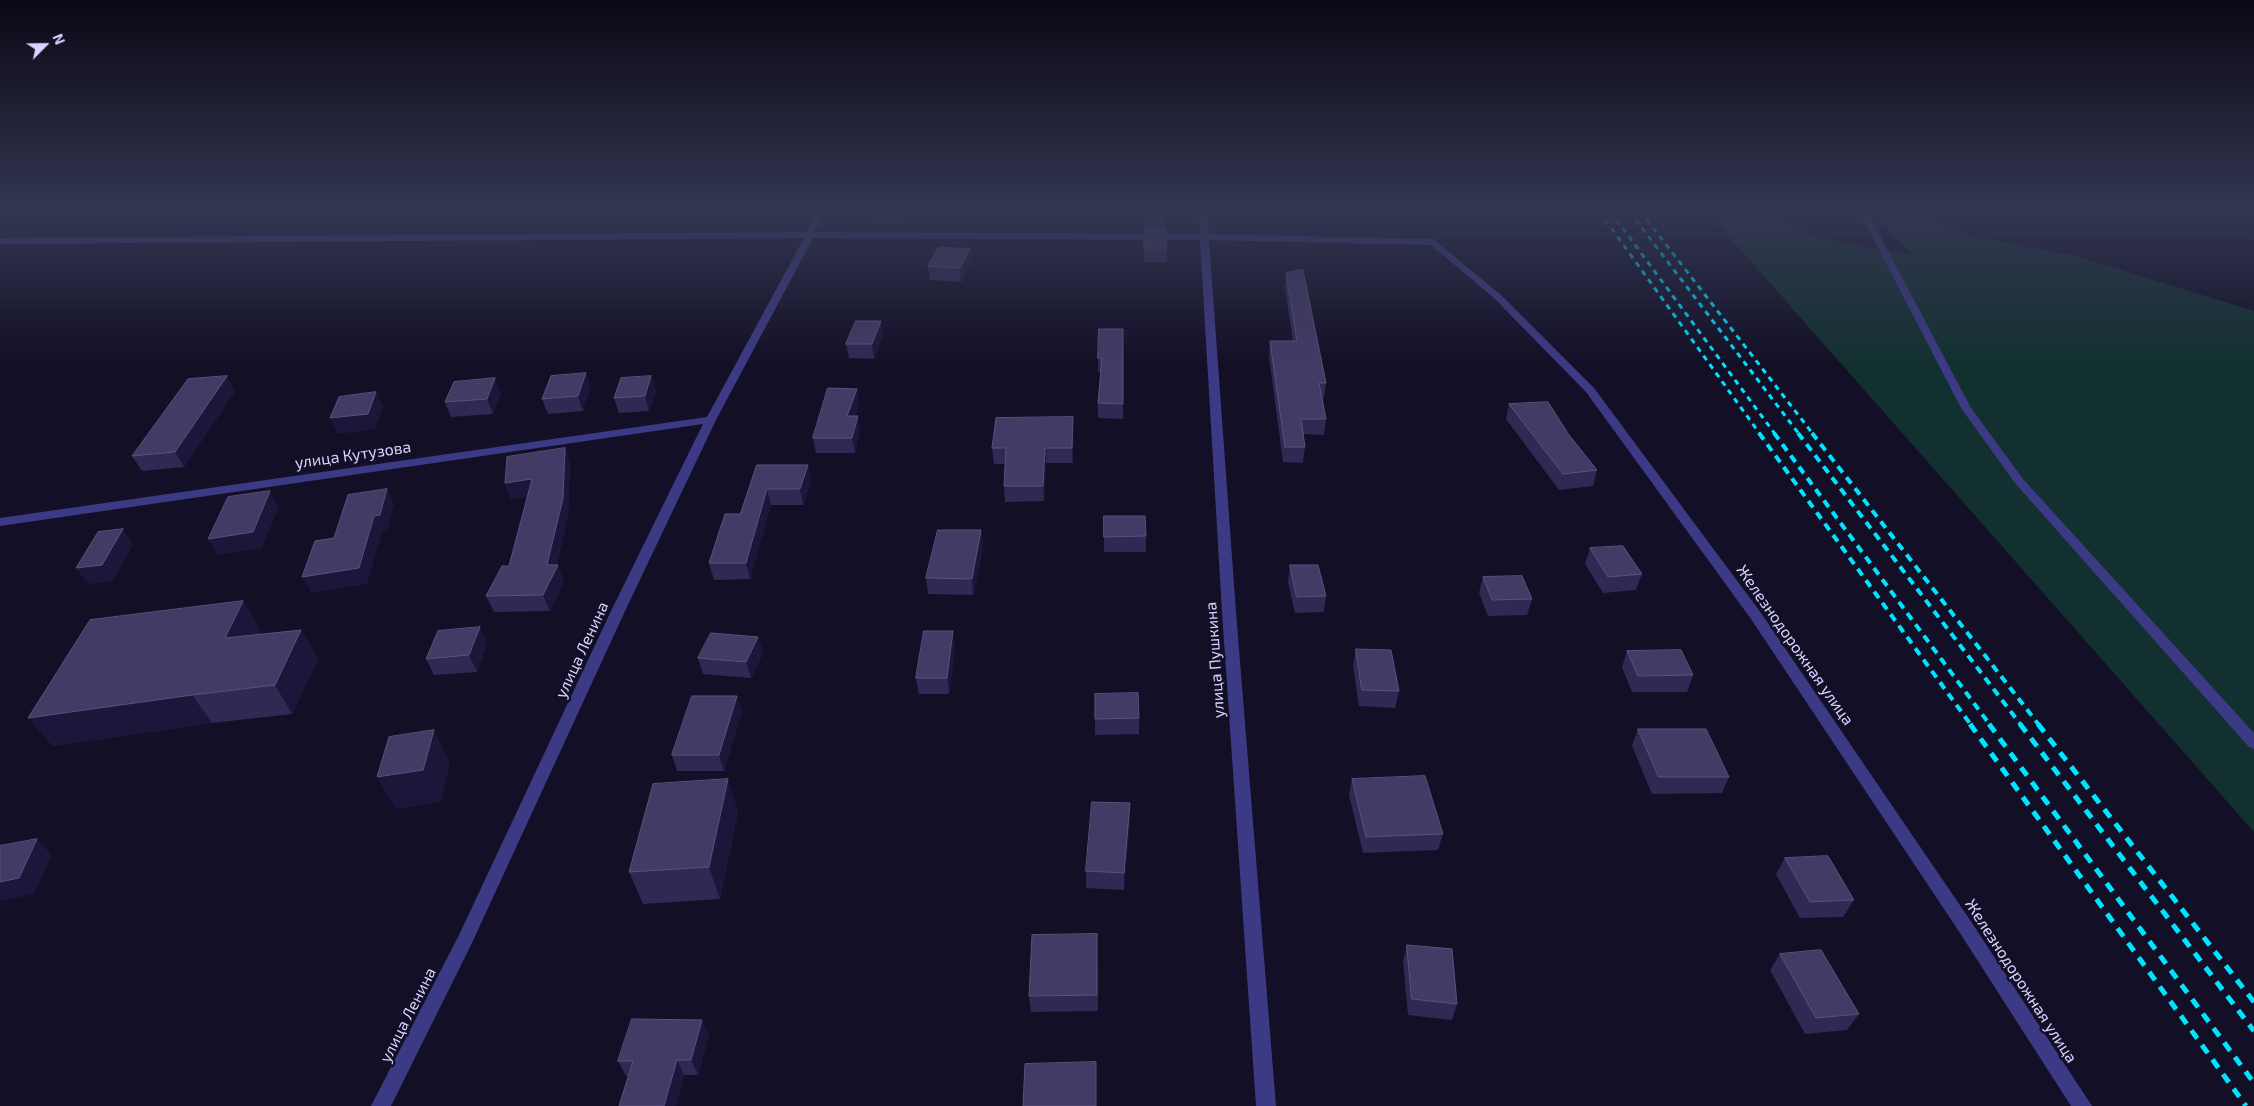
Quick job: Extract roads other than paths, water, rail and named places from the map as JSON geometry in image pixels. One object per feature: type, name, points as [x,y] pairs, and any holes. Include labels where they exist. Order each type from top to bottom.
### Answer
[{"type":"street","name":"улица Ленина","points":[[381,1106],[465,940],[619,610],[712,420],[795,263]]},
{"type":"street","name":"улица Пушкина","points":[[1208,263],[1229,612],[1266,1106]]},
{"type":"street","name":"Железнодорожная улица","points":[[1457,263],[1496,296],[1590,390],[1756,616],[1964,925],[2082,1106]]},
{"type":"street","points":[[1890,263],[1966,408],[2019,481],[2254,743]]},
{"type":"street","name":"улица Кутузова","points":[[0,522],[712,420]]},
{"type":"railway","points":[[1636,263],[1760,434]]},
{"type":"railway","points":[[1648,263],[1775,434]]},
{"type":"railway","points":[[1668,263],[1799,434]]},
{"type":"railway","points":[[1680,263],[1813,434]]},
{"type":"railway","points":[[1759,433],[1971,725]]},
{"type":"railway","points":[[1774,433],[1990,725]]},
{"type":"railway","points":[[1798,433],[2021,725]]},
{"type":"railway","points":[[1812,433],[2039,725]]},
{"type":"railway","points":[[1970,724],[2246,1106]]},
{"type":"railway","points":[[1989,724],[2254,1083]]},
{"type":"railway","points":[[2020,724],[2254,1031]]},
{"type":"railway","points":[[2038,724],[2254,1002]]}]
